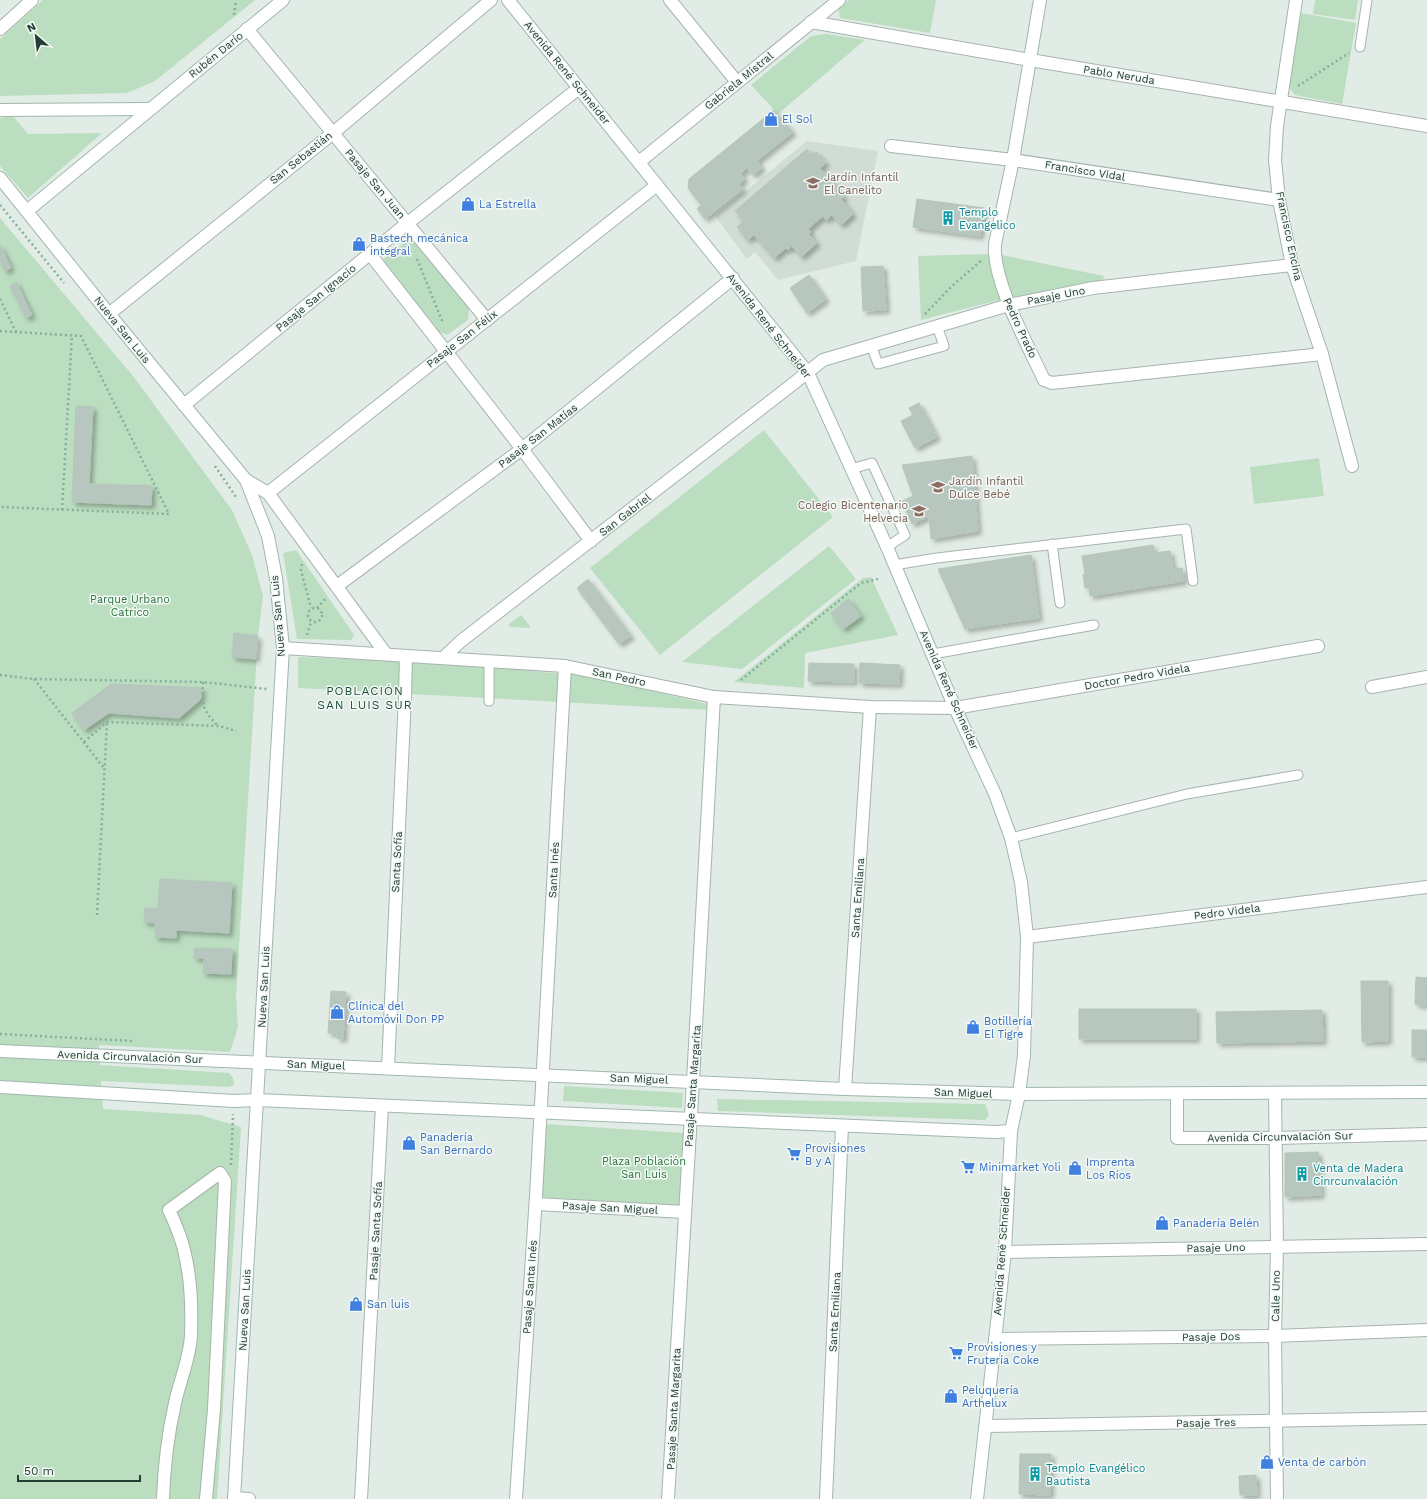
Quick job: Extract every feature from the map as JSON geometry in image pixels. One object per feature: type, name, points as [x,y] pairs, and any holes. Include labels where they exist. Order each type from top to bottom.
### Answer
[{"type":"street","points":[[0,29],[32,0]]},
{"type":"street","name":"Rubén Darío","points":[[27,211],[283,0]]},
{"type":"street","name":"San Sebastián","points":[[109,314],[333,133],[490,0]]},
{"type":"street","name":"Avenida René Schneider","points":[[508,0],[808,373],[887,547],[955,708],[995,794],[1011,838],[1021,882],[1027,937],[1024,1055],[1019,1094],[1011,1130],[1005,1252],[977,1499]]},
{"type":"street","points":[[670,0],[737,82]]},
{"type":"street","name":"Gabriela Mistral","points":[[639,162],[839,0]]},
{"type":"street","name":"Pedro Prado","points":[[1040,0],[1013,160],[994,255],[1009,305],[1044,380],[1052,383],[1322,354]]},
{"type":"street","name":"Francisco Encina","points":[[1296,0],[1278,126],[1275,160],[1279,200],[1292,265],[1322,354],[1352,466]]},
{"type":"street","name":"Pablo Neruda","points":[[811,22],[1427,126]]},
{"type":"street","name":"Pasaje San Juan","points":[[247,29],[486,320]]},
{"type":"street","name":"Pasaje San Ignacio","points":[[184,405],[370,254],[579,88]]},
{"type":"street","points":[[0,110],[149,109]]},
{"type":"street","name":"Francisco Vidal","points":[[892,146],[1013,160],[1279,200]]},
{"type":"street","name":"Nueva San Luis","points":[[0,178],[109,314],[246,480],[268,536],[276,578],[283,648],[234,1499]]},
{"type":"street","name":"Pasaje San Félix","points":[[268,493],[657,185]]},
{"type":"street","points":[[370,254],[522,449],[591,541]]},
{"type":"street","name":"Pasaje Uno","points":[[808,373],[822,360],[1009,305],[1093,288],[1292,265]]},
{"type":"street","name":"Pasaje San Matías","points":[[337,586],[522,449],[733,278]]},
{"type":"street","name":"San Gabriel","points":[[443,658],[461,641],[808,373]]},
{"type":"street","name":"Nueva San Luis","points":[[246,480],[268,493],[386,654]]},
{"type":"street","name":"Doctor Pedro Videla","points":[[955,708],[1318,646]]},
{"type":"street","name":"San Pedro","points":[[283,648],[565,666],[714,697],[870,706],[955,708]]},
{"type":"street","name":"Santa Sofía","points":[[388,1068],[406,656]]},
{"type":"street","name":"Santa Inés","points":[[542,1075],[565,666]]},
{"type":"street","points":[[1372,687],[1427,678]]},
{"type":"street","name":"Pasaje Santa Margarita","points":[[668,1499],[714,697]]},
{"type":"street","name":"Santa Emiliana","points":[[845,1089],[870,706]]},
{"type":"street","name":"Pedro Videla","points":[[1027,937],[1427,887]]},
{"type":"street","name":"Avenida Circunvalación Sur","points":[[0,1051],[259,1063]]},
{"type":"street","name":"San Miguel","points":[[259,1063],[693,1081],[845,1089],[1019,1094]]},
{"type":"street","name":"Pasaje Santa Inés","points":[[516,1499],[536,1204],[542,1075]]},
{"type":"street","points":[[0,1087],[234,1101],[257,1100],[995,1132],[1011,1130]]},
{"type":"street","points":[[1019,1094],[1427,1092]]},
{"type":"street","name":"Calle Uno","points":[[1275,1093],[1277,1247],[1276,1499]]},
{"type":"street","name":"Avenida Circunvalación Sur","points":[[1177,1094],[1177,1138],[1276,1138],[1427,1134]]},
{"type":"street","name":"Pasaje Santa Sofía","points":[[361,1499],[382,1106]]},
{"type":"street","name":"Santa Emiliana","points":[[826,1499],[842,1126]]},
{"type":"street","points":[[163,1499],[170,1429],[191,1336],[188,1271],[184,1249],[170,1210],[220,1174],[225,1181],[214,1402],[206,1499]]},
{"type":"street","name":"Pasaje San Miguel","points":[[536,1204],[685,1212]]},
{"type":"street","name":"Pasaje Uno","points":[[1005,1252],[1427,1244]]},
{"type":"street","name":"Pasaje Dos","points":[[995,1339],[1276,1336],[1427,1330]]},
{"type":"street","name":"Pasaje Tres","points":[[986,1426],[1276,1422],[1427,1418]]},
{"type":"street","points":[[234,1499],[249,1499]]},
{"type":"lane","points":[[1360,46],[1367,0]]},
{"type":"lane","points":[[871,345],[878,364],[944,346],[937,326]]},
{"type":"lane","points":[[851,469],[872,462],[905,535],[887,547]]},
{"type":"lane","points":[[894,564],[1186,529],[1193,581]]},
{"type":"lane","points":[[1052,544],[1060,602]]},
{"type":"lane","points":[[932,654],[1094,625]]},
{"type":"lane","points":[[489,661],[489,701]]},
{"type":"lane","points":[[1011,838],[1187,794],[1298,775]]},
{"type":"path","points":[[234,15],[236,0]]},
{"type":"path","points":[[1294,88],[1360,46]]},
{"type":"path","points":[[0,205],[66,285]]},
{"type":"path","points":[[416,255],[444,328]]},
{"type":"path","points":[[910,334],[929,309],[951,287],[984,259],[994,255]]},
{"type":"path","points":[[0,299],[16,332]]},
{"type":"path","points":[[0,331],[81,336],[169,514],[0,507]]},
{"type":"path","points":[[62,510],[72,335]]},
{"type":"path","points":[[213,464],[239,501]]},
{"type":"path","points":[[305,544],[301,570],[311,608]]},
{"type":"path","points":[[740,680],[861,583],[878,579]]},
{"type":"path","points":[[311,608],[317,608],[321,611],[322,618],[314,622],[308,618],[307,613],[311,608]]},
{"type":"path","points":[[0,675],[34,679],[203,682],[280,690]]},
{"type":"path","points":[[34,679],[105,769]]},
{"type":"path","points":[[203,682],[202,704],[210,718],[219,726]]},
{"type":"path","points":[[267,696],[268,689]]},
{"type":"path","points":[[84,742],[107,722],[219,726],[236,731]]},
{"type":"path","points":[[97,915],[107,722]]},
{"type":"path","points":[[0,1034],[135,1041]]},
{"type":"shaded area","name":"Jardín Infantil El Canelito","points":[[807,141],[878,151],[856,261],[778,280],[755,252],[747,259],[715,216]]},
{"type":"green space","points":[[43,0],[255,0],[155,81],[127,93],[0,96],[0,39]]},
{"type":"green space","points":[[849,0],[936,0],[930,33],[840,18],[838,8]]},
{"type":"green space","points":[[1315,0],[1358,0],[1355,20],[1313,14]]},
{"type":"green space","points":[[1301,13],[1356,23],[1342,104],[1295,95],[1287,85]]},
{"type":"green space","points":[[826,34],[865,40],[778,114],[751,85],[811,36]]},
{"type":"green space","points":[[13,116],[28,134],[102,133],[28,198],[0,166],[0,118]]},
{"type":"green space","name":"Parque Urbano Catrico","points":[[0,218],[133,376],[232,510],[252,555],[263,596],[258,636],[236,996],[238,1027],[230,1052],[99,1045],[100,1065],[229,1073],[233,1078],[234,1085],[229,1087],[101,1081],[103,1109],[200,1115],[241,1127],[217,1499],[0,1499]]},
{"type":"green space","points":[[412,237],[469,308],[468,320],[447,335],[439,332],[381,261]]},
{"type":"green space","points":[[1002,255],[1104,276],[1103,280],[995,301],[921,320],[918,256]]},
{"type":"green space","points":[[764,430],[833,517],[660,655],[590,568]]},
{"type":"green space","points":[[1319,458],[1324,496],[1254,504],[1250,467]]},
{"type":"green space","points":[[829,546],[856,579],[742,669],[682,662]]},
{"type":"green space","points":[[296,550],[354,635],[351,640],[297,639],[283,553]]},
{"type":"green space","points":[[871,577],[898,635],[805,653],[804,688],[734,682],[863,578]]},
{"type":"green space","points":[[521,615],[530,628],[510,627],[508,625]]},
{"type":"green space","points":[[298,657],[434,663],[589,676],[708,704],[709,710],[298,688]]},
{"type":"green space","points":[[564,1086],[683,1093],[682,1108],[563,1101]]},
{"type":"green space","points":[[717,1099],[985,1104],[989,1115],[985,1120],[718,1111]]},
{"type":"green space","name":"Plaza Población San Luis","points":[[543,1124],[684,1133],[681,1206],[540,1197]]},
{"type":"building","points":[[774,110],[793,132],[757,161],[762,168],[753,175],[747,168],[741,174],[745,179],[739,184],[743,189],[705,219],[697,209],[701,205],[688,188],[689,179]]},
{"type":"building","points":[[807,149],[812,155],[816,152],[826,163],[820,168],[844,197],[841,199],[853,214],[841,225],[832,215],[826,220],[823,216],[808,229],[811,232],[809,234],[817,243],[801,257],[792,246],[788,250],[786,248],[774,258],[754,235],[748,240],[737,227],[744,221],[735,211]]},
{"type":"building","name":"Templo Evangelico","points":[[917,199],[984,208],[980,236],[913,227]]},
{"type":"building","points":[[0,245],[11,268],[5,271],[0,261]]},
{"type":"building","points":[[883,266],[886,310],[863,311],[861,267]]},
{"type":"building","points":[[809,275],[826,299],[807,313],[790,288]]},
{"type":"building","points":[[16,282],[32,315],[26,318],[10,286]]},
{"type":"building","points":[[919,403],[937,437],[915,448],[901,421],[913,415],[909,408]]},
{"type":"building","points":[[76,406],[93,407],[89,484],[152,486],[151,505],[72,502]]},
{"type":"building","points":[[972,456],[978,531],[931,539],[929,516],[912,524],[902,501],[913,496],[902,465]]},
{"type":"building","points":[[1153,545],[1154,553],[1170,551],[1173,569],[1182,568],[1184,581],[1090,596],[1089,587],[1085,588],[1083,575],[1085,574],[1082,556]]},
{"type":"building","points":[[1031,555],[1039,618],[965,629],[938,569]]},
{"type":"building","points":[[588,579],[631,636],[619,644],[577,588]]},
{"type":"building","points":[[848,599],[861,616],[843,629],[831,613]]},
{"type":"building","points":[[234,633],[258,636],[256,659],[232,657]]},
{"type":"building","points":[[809,663],[854,664],[854,682],[808,681]]},
{"type":"building","points":[[860,663],[900,665],[899,684],[859,683]]},
{"type":"building","points":[[111,684],[202,688],[201,699],[179,718],[109,713],[84,730],[72,713]]},
{"type":"building","points":[[160,879],[232,883],[229,933],[176,930],[176,938],[155,937],[155,923],[144,922],[145,908],[158,909]]},
{"type":"building","points":[[195,948],[232,949],[231,974],[203,973],[204,958],[194,958]]},
{"type":"building","points":[[1416,977],[1427,978],[1427,1005],[1415,1004]]},
{"type":"building","points":[[1361,981],[1388,981],[1388,1041],[1362,1042]]},
{"type":"building","name":"Clínica del Automóvil Don PP","points":[[331,991],[346,992],[343,1039],[337,1038],[337,1033],[328,1033]]},
{"type":"building","points":[[1079,1009],[1196,1009],[1196,1039],[1079,1039]]},
{"type":"building","points":[[1322,1010],[1323,1041],[1217,1043],[1216,1012]]},
{"type":"building","points":[[1412,1030],[1427,1030],[1427,1057],[1412,1057]]},
{"type":"building","name":"Venta de Madera Cinrcunvalación","points":[[1318,1152],[1321,1195],[1285,1197],[1285,1153]]},
{"type":"building","name":"Templo Evangélico Bautista","points":[[1020,1454],[1051,1454],[1050,1495],[1019,1494]]},
{"type":"building","points":[[1256,1475],[1257,1495],[1240,1495],[1239,1476]]},
{"type":"place","name":"El Sol","points":[[771,119]]},
{"type":"place","name":"Jardín Infantil El Canelito","points":[[813,183]]},
{"type":"place","name":"La Estrella","points":[[468,204]]},
{"type":"place","name":"Templo Evangelico","points":[[948,218]]},
{"type":"place","name":"Bastech mecánica integral","points":[[359,244]]},
{"type":"place","name":"Jardín Infantil Dulce Bebé","points":[[938,487]]},
{"type":"place","name":"Colegio Bicentenario Helvecia","points":[[919,511]]},
{"type":"place","name":"Clínica del Automóvil Don PP","points":[[337,1012]]},
{"type":"place","name":"Botillería El Tigre","points":[[973,1027]]},
{"type":"place","name":"Panadería San Bernardo","points":[[409,1143]]},
{"type":"place","name":"Provisiones B y A","points":[[794,1154]]},
{"type":"place","name":"Minimarket Yoli","points":[[968,1167]]},
{"type":"place","name":"Imprenta Los Ríos","points":[[1075,1168]]},
{"type":"place","name":"Venta de Madera Cinrcunvalación","points":[[1302,1174]]},
{"type":"place","name":"Panadería Belén","points":[[1162,1223]]},
{"type":"place","name":"San luis","points":[[356,1304]]},
{"type":"place","name":"Provisiones y Frutería Coke","points":[[956,1353]]},
{"type":"place","name":"Peluquería Arthelux","points":[[951,1396]]},
{"type":"place","name":"Venta de carbón","points":[[1267,1462]]},
{"type":"place","name":"Templo Evangélico Bautista","points":[[1035,1474]]},
{"type":"district","name":"POBLACIÓN SAN LUIS SUR","points":[[365,698]]}]
